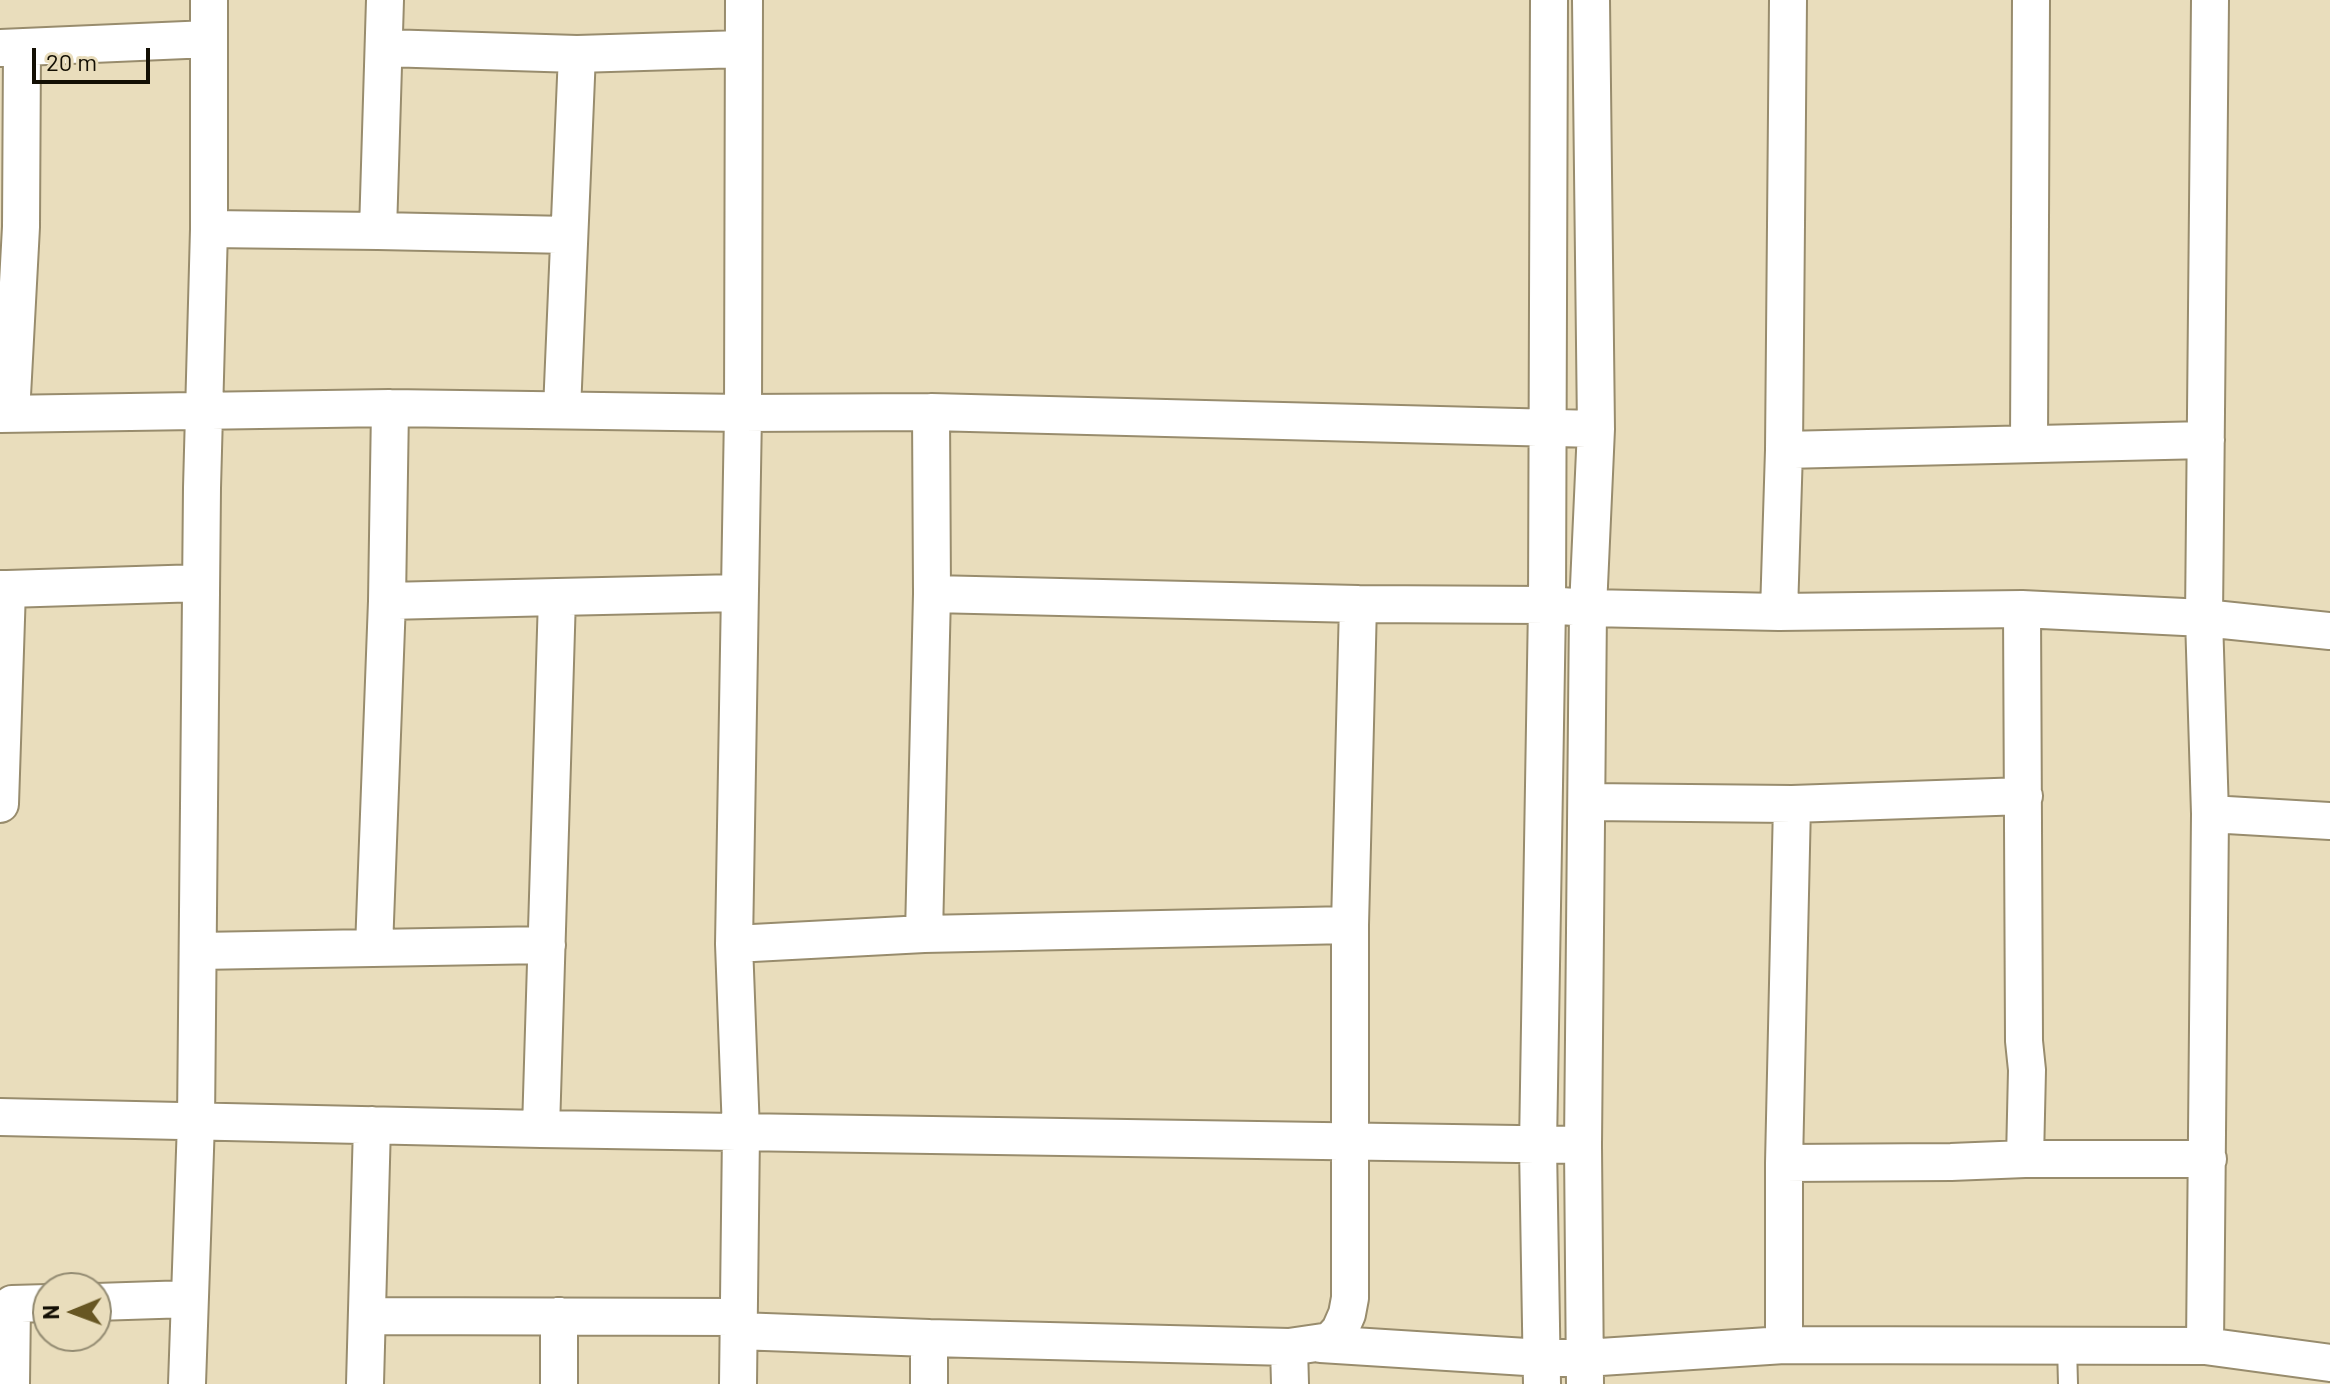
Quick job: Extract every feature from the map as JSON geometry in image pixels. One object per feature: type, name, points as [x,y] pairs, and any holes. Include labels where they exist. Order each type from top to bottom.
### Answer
[{"type":"street","points":[[187,1384],[196,1122],[201,583],[209,229],[209,0]]},
{"type":"street","points":[[378,231],[385,0]]},
{"type":"street","points":[[738,1384],[741,1132],[734,944],[743,413],[744,0]]},
{"type":"street","points":[[1542,1371],[1538,1146],[1549,429],[1549,0]]},
{"type":"street","points":[[1585,1371],[1583,1145],[1588,608],[1596,429],[1591,0]]},
{"type":"street","points":[[1779,612],[1784,450],[1788,0]]},
{"type":"street","points":[[2029,444],[2031,0]]},
{"type":"street","points":[[2205,1346],[2210,814],[2204,618],[2210,0]]},
{"type":"street","points":[[209,39],[11,48],[11,227],[6,414],[390,408],[931,412],[1596,429]]},
{"type":"street","points":[[385,48],[577,54],[743,49]]},
{"type":"street","points":[[562,410],[577,54]]},
{"type":"street","points":[[209,229],[569,235]]},
{"type":"street","points":[[374,948],[387,601],[390,408]]},
{"type":"street","points":[[924,934],[932,594],[931,412]]},
{"type":"street","points":[[1784,450],[2206,440]]},
{"type":"street","points":[[0,804],[4,589],[201,583]]},
{"type":"street","points":[[387,601],[739,593]]},
{"type":"street","points":[[932,594],[1779,612],[2022,609],[2204,618],[2330,631]]},
{"type":"street","points":[[541,1129],[557,597]]},
{"type":"street","points":[[1305,1345],[1330,1341],[1340,1330],[1350,1298],[1350,925],[1358,604]]},
{"type":"street","points":[[2022,609],[2024,1041],[2027,1070],[2025,1159]]},
{"type":"street","points":[[1587,802],[1792,804],[2024,796]]},
{"type":"street","points":[[1784,1345],[1784,1163],[1792,804]]},
{"type":"street","points":[[2210,814],[2330,821]]},
{"type":"street","points":[[734,944],[924,934],[1350,925]]},
{"type":"street","points":[[198,951],[547,945]]},
{"type":"street","points":[[0,1117],[541,1129],[1583,1145]]},
{"type":"street","points":[[365,1384],[372,1125]]},
{"type":"street","points":[[1784,1163],[2208,1159]]},
{"type":"street","points":[[112,1301],[189,1299]]},
{"type":"street","points":[[11,1384],[6,1304],[32,1303]]},
{"type":"street","points":[[367,1316],[559,1316],[738,1324],[929,1338],[1305,1345],[1542,1371],[1585,1371],[1784,1345],[2205,1346],[2330,1363]]},
{"type":"street","points":[[559,1316],[559,1384]]},
{"type":"street","points":[[929,1338],[929,1384]]},
{"type":"street","points":[[1290,1384],[1305,1345]]},
{"type":"lane","points":[[2067,1346],[2068,1384]]}]
